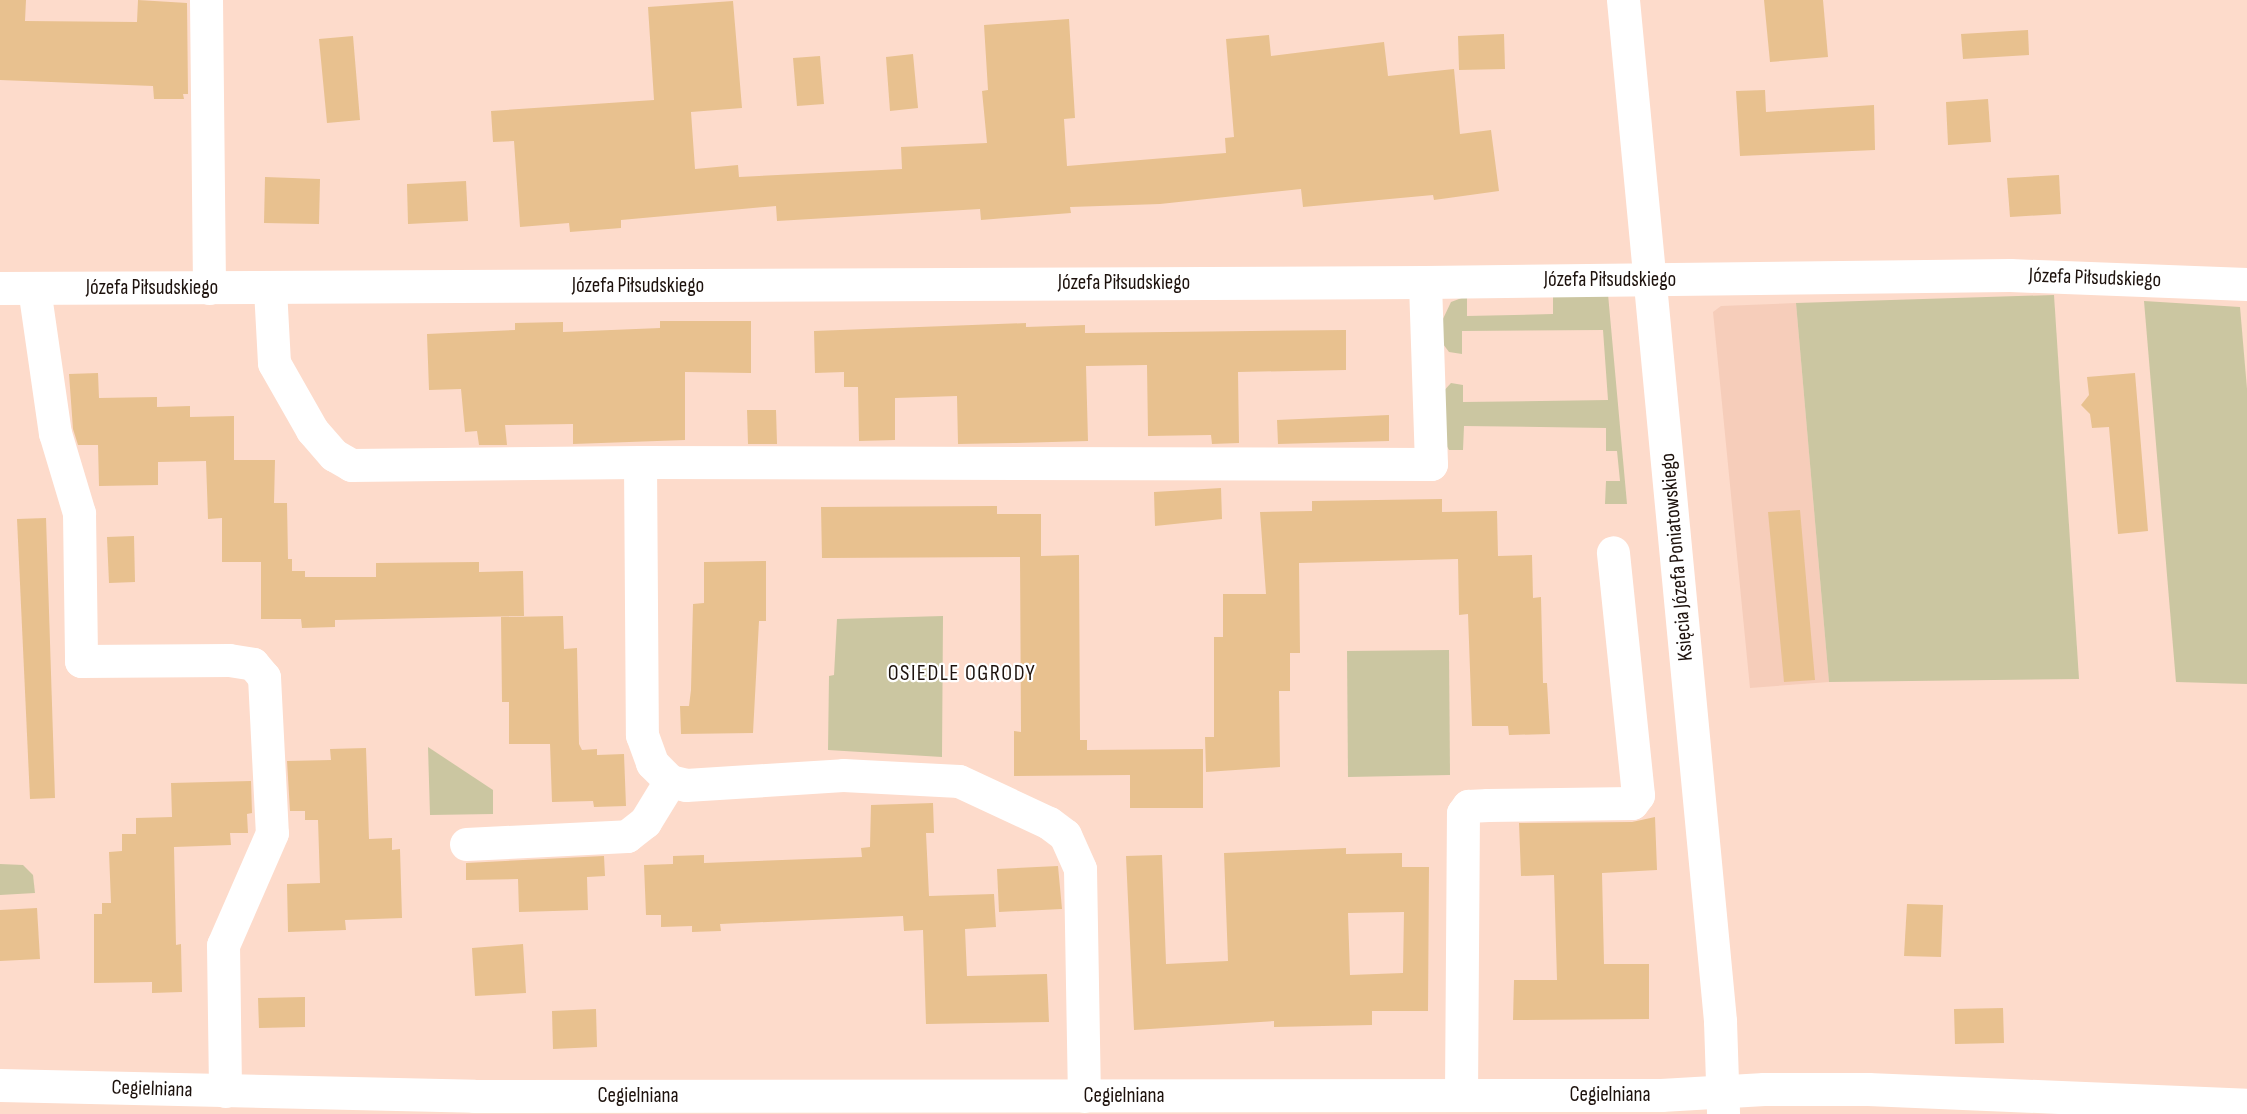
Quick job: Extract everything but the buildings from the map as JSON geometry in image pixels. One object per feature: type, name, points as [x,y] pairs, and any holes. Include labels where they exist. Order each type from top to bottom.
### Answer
[{"type":"street","points":[[206,0],[209,288]]},
{"type":"street","name":"Księcia Józefa Poniatowskiego","points":[[1623,0],[1651,280],[1723,1103]]},
{"type":"street","name":"Józefa Piłsudskiego","points":[[0,288],[270,289],[1425,282],[2010,275],[2247,284]]},
{"type":"street","points":[[270,289],[274,363],[312,429],[343,463],[1431,464],[1425,282]]},
{"type":"street","points":[[33,288],[55,433],[79,513],[81,661],[229,660],[253,664],[264,677],[272,833],[223,945],[225,1091]]},
{"type":"street","points":[[640,462],[642,735],[646,753],[670,781],[686,785],[843,775],[959,781],[1049,823],[1065,836],[1080,869],[1084,1096]]},
{"type":"street","points":[[1461,1095],[1463,813],[1468,806],[1632,802],[1638,795],[1613,552]]},
{"type":"street","points":[[466,844],[627,836],[645,822],[670,781]]},
{"type":"street","name":"Cegielniana","points":[[0,1085],[225,1091],[474,1105],[1084,1096],[1461,1095],[1723,1103],[1868,1089],[2247,1105]]},
{"type":"shaded area","points":[[1608,294],[1627,504],[1605,504],[1606,481],[1620,481],[1617,451],[1606,451],[1606,428],[1464,426],[1463,450],[1449,450],[1441,436],[1441,394],[1451,383],[1463,385],[1463,402],[1608,400],[1603,330],[1462,331],[1462,354],[1449,352],[1443,344],[1442,321],[1451,302],[1467,296],[1467,316],[1553,314],[1553,295]]},
{"type":"shaded area","points":[[2054,295],[2079,679],[1829,682],[1796,303]]},
{"type":"shaded area","points":[[2144,301],[2240,307],[2247,389],[2247,684],[2176,682]]},
{"type":"shaded area","points":[[1796,303],[1829,682],[1750,688],[1713,312],[1721,306]]},
{"type":"shaded area","points":[[943,616],[942,757],[828,750],[829,676],[834,675],[837,619]]},
{"type":"shaded area","points":[[1449,650],[1450,775],[1348,777],[1347,651]]},
{"type":"shaded area","points":[[428,747],[493,790],[493,814],[430,815]]},
{"type":"shaded area","points":[[0,864],[23,865],[33,875],[35,893],[0,895]]},
{"type":"district","name":"OSIEDLE OGRODY","points":[[962,674]]}]
